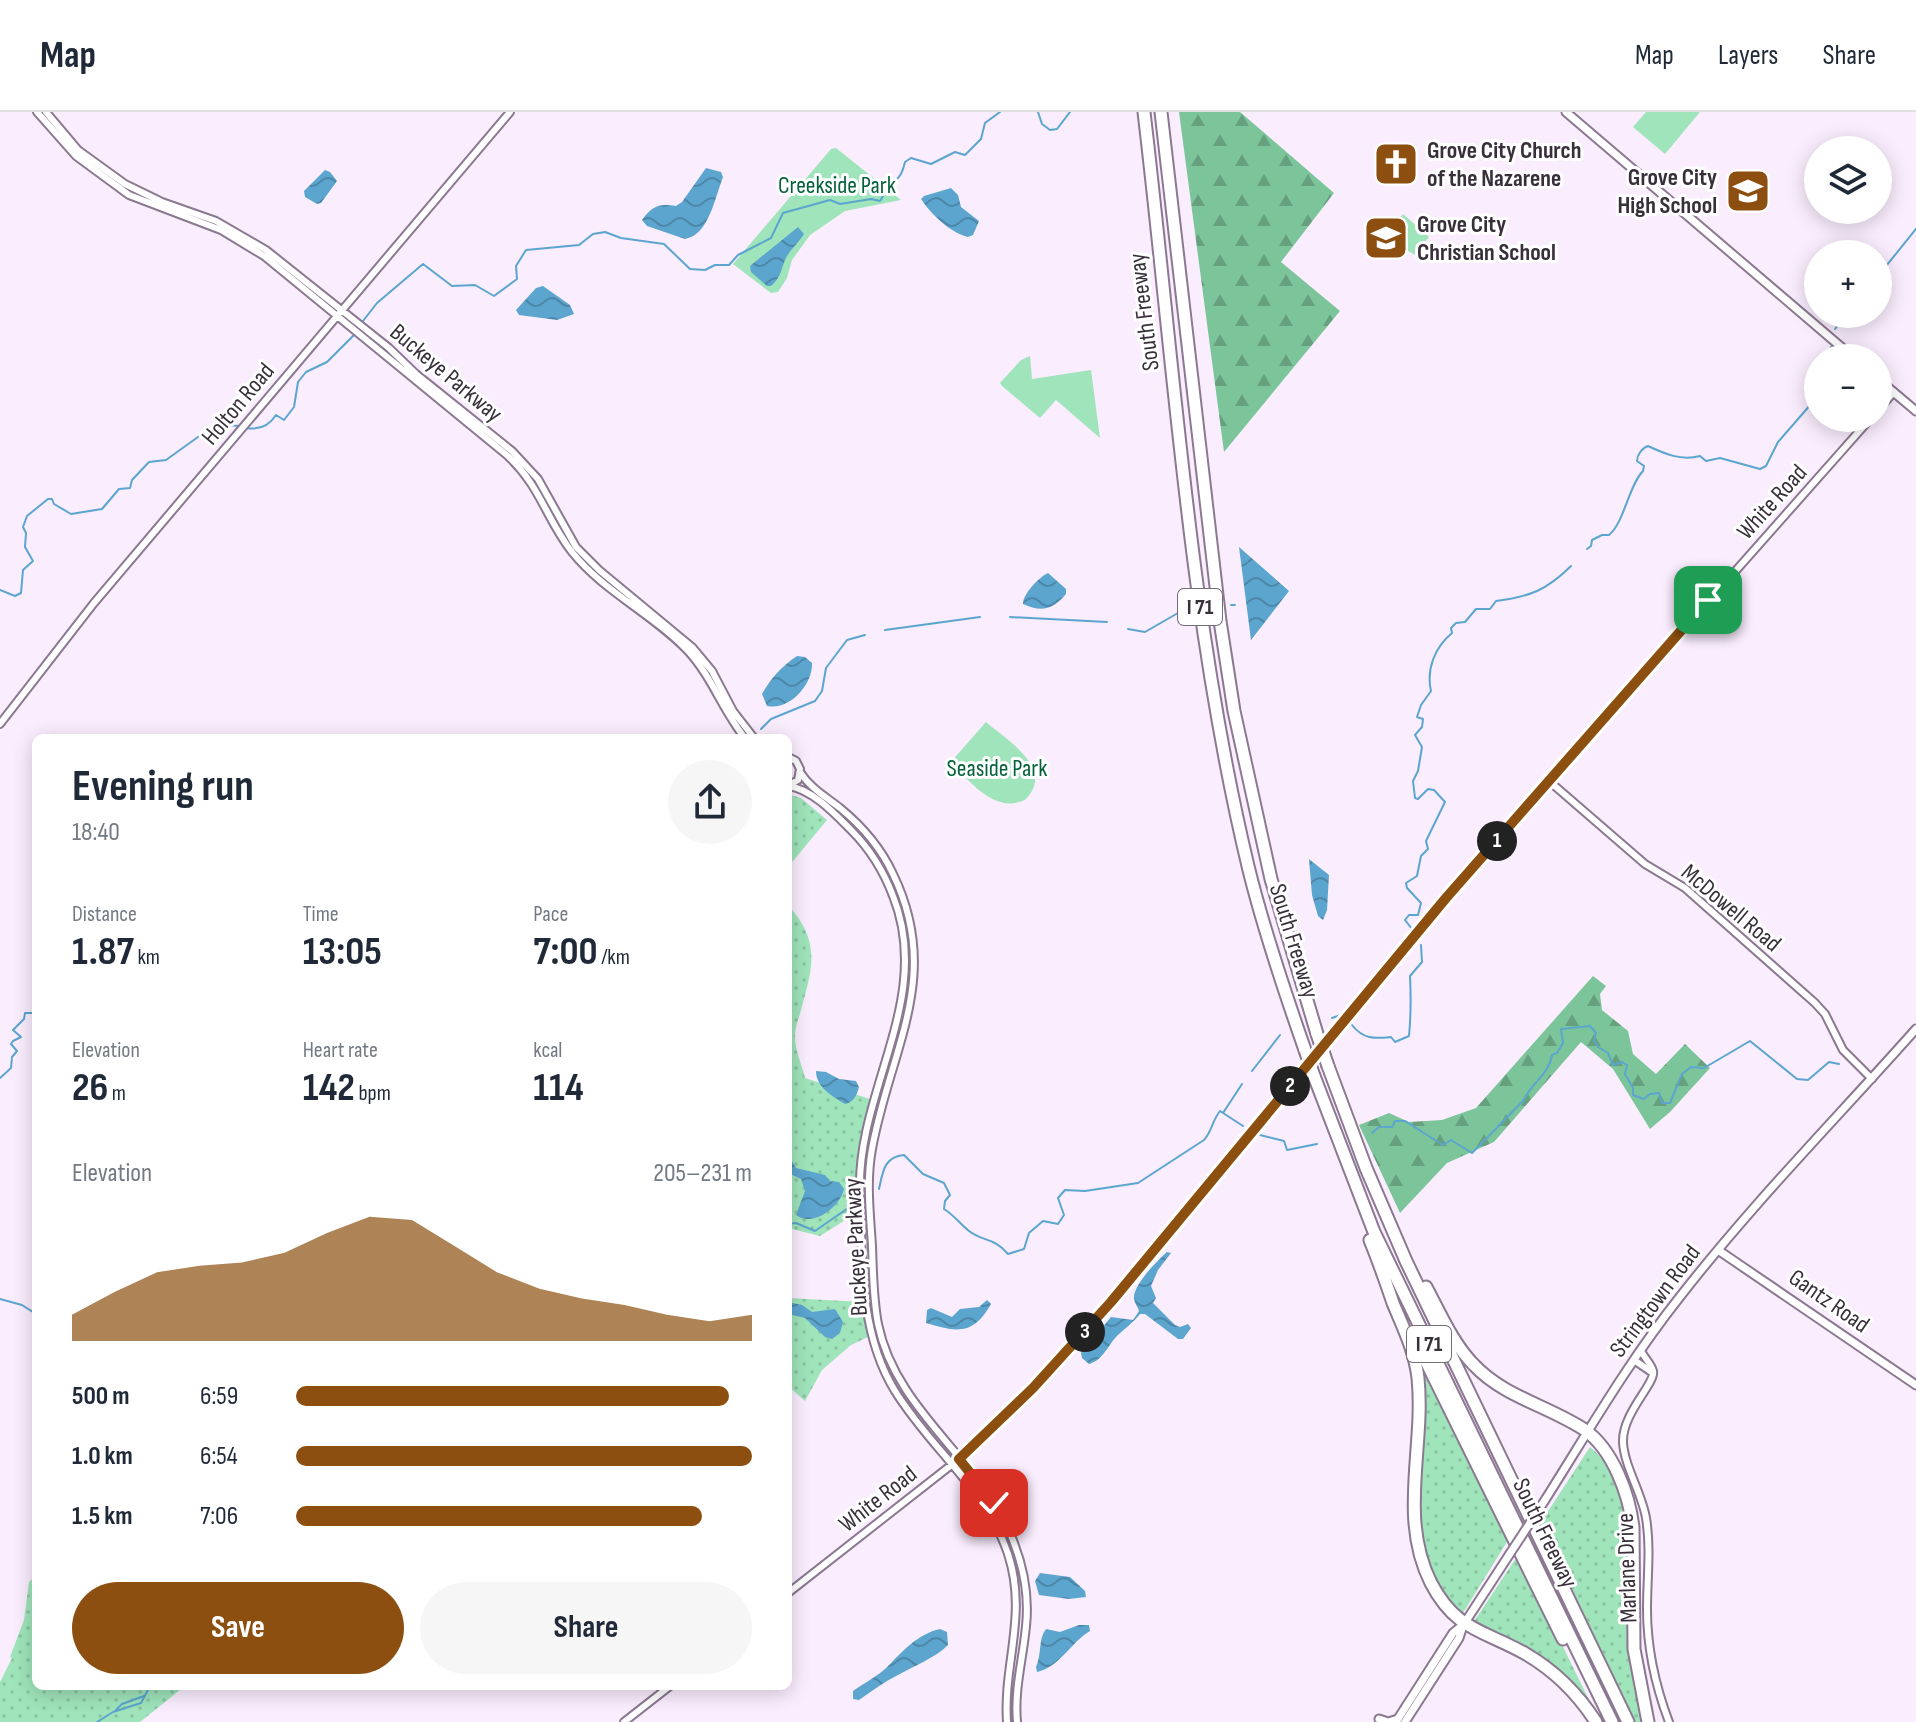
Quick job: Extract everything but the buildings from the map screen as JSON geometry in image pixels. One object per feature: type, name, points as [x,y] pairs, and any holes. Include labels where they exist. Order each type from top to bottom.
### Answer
[{"type":"highway","name":"South Freeway","points":[[1144,112],[1205,643],[1248,869],[1314,1076],[1374,1232],[1612,1722]]},
{"type":"highway","name":"South Freeway","points":[[1161,112],[1218,611],[1234,711],[1271,879],[1317,1034],[1366,1168],[1406,1261],[1628,1722]]},
{"type":"highway","name":"I 71","points":[[1349,1172],[1355,1203],[1390,1288],[1603,1722]]},
{"type":"highway","points":[[1406,1261],[1423,1282],[1473,1365],[1520,1398],[1588,1432],[1620,1478],[1630,1508],[1634,1649],[1648,1722]]},
{"type":"highway","points":[[1390,1288],[1418,1377],[1414,1503],[1418,1551],[1439,1596],[1464,1624],[1548,1668],[1576,1694],[1596,1722]]},
{"type":"main road","points":[[1566,112],[1838,344]]},
{"type":"main road","points":[[1894,392],[1916,411]]},
{"type":"main road","name":"Stringtown Road","points":[[1402,1720],[1459,1638],[1464,1624],[1634,1360],[1680,1296],[1916,1029]]},
{"type":"main road","name":"Gantz Road","points":[[1718,1250],[1916,1385]]},
{"type":"main road","name":"Stringtown Road","points":[[1402,1720],[1453,1633],[1464,1624]]},
{"type":"main road","points":[[1380,1722],[1379,1719],[1388,1722],[1402,1720]]},
{"type":"street","name":"Buckeye Parkway","points":[[37,112],[65,145],[95,172],[147,203],[206,224],[243,242],[340,313],[522,460],[538,479],[576,547],[599,570],[692,647],[712,671],[737,717],[751,734]]},
{"type":"street","name":"Buckeye Parkway","points":[[46,112],[78,150],[111,176],[150,197],[237,231],[266,250],[412,379],[516,463],[539,493],[571,550],[588,569],[688,651],[742,734]]},
{"type":"street","name":"Holton Road","points":[[0,724],[94,603],[510,112]]},
{"type":"street","name":"White Road","points":[[792,1590],[959,1459],[1033,1388],[1111,1302],[1446,898],[1859,432]]},
{"type":"street","name":"Buckeye Parkway","points":[[792,760],[811,786],[853,820],[875,845],[893,872],[911,922],[915,963],[911,1004],[869,1164],[876,1311],[887,1353],[899,1381],[1001,1514],[1015,1545],[1023,1573],[1027,1611],[1017,1682],[1017,1722]]},
{"type":"street","points":[[792,784],[798,780],[800,772]]},
{"type":"street","name":"McDowell Road","points":[[1549,781],[1650,868],[1685,888],[1815,1003],[1829,1020],[1843,1050],[1872,1079]]},
{"type":"street","name":"Buckeye Parkway","points":[[792,787],[805,791],[866,846],[890,887],[902,924],[906,953],[904,994],[860,1163],[866,1304],[872,1340],[892,1385],[993,1520],[1013,1571],[1017,1625],[1007,1682],[1007,1722]]},
{"type":"street","points":[[1641,1351],[1653,1373]]},
{"type":"street","points":[[1634,1360],[1653,1373]]},
{"type":"street","name":"Marlane Drive","points":[[1653,1373],[1651,1382],[1628,1416],[1623,1445],[1646,1513],[1649,1538],[1649,1649],[1669,1722]]},
{"type":"street","points":[[624,1722],[665,1690]]},
{"type":"green space","points":[[1179,112],[1240,112],[1334,193],[1281,262],[1340,311],[1224,452]]},
{"type":"green space","points":[[1646,112],[1700,112],[1665,154],[1633,127]]},
{"type":"green space","name":"Creekside Park","points":[[836,148],[901,200],[845,211],[810,235],[792,260],[787,278],[778,292],[771,293],[733,264],[831,149]]},
{"type":"green space","points":[[1403,214],[1429,237],[1415,255],[1398,245],[1393,227]]},
{"type":"green space","points":[[1030,356],[1032,379],[1091,370],[1100,438],[1056,400],[1040,418],[1002,386],[1000,383],[1021,360]]},
{"type":"green space","name":"Seaside Park","points":[[986,722],[1016,747],[1032,767],[1035,777],[1033,789],[1025,800],[1003,803],[993,799],[950,763]]},
{"type":"green space","points":[[792,795],[801,798],[827,820],[792,862]]},
{"type":"green space","points":[[792,910],[806,931],[811,955],[809,980],[795,1035],[805,1078],[873,1100],[861,1155],[858,1212],[820,1236],[792,1229]]},
{"type":"green space","points":[[1593,976],[1606,986],[1600,994],[1602,1010],[1628,1031],[1633,1054],[1656,1074],[1685,1044],[1710,1068],[1650,1129],[1613,1069],[1581,1042],[1494,1142],[1447,1163],[1400,1213],[1359,1125],[1389,1113],[1409,1122],[1442,1120],[1476,1108]]},
{"type":"green space","points":[[792,1298],[864,1302],[868,1337],[851,1345],[822,1370],[805,1401],[792,1390]]},
{"type":"green space","points":[[1420,1360],[1510,1537],[1463,1613],[1458,1615],[1439,1593],[1420,1542]]},
{"type":"green space","points":[[1590,1447],[1617,1482],[1623,1501],[1628,1541],[1629,1649],[1643,1722],[1634,1722],[1541,1522]]},
{"type":"green space","points":[[1518,1555],[1593,1708],[1577,1691],[1473,1623]]},
{"type":"green space","points":[[32,1579],[32,1690],[180,1690],[140,1722],[0,1722],[0,1682],[12,1658],[24,1620],[29,1582]]},
{"type":"water","points":[[706,168],[721,172],[723,177],[710,214],[700,230],[685,239],[647,226],[642,220],[649,211],[660,205],[676,206],[682,202]]},
{"type":"water","points":[[325,170],[337,181],[317,204],[305,197],[304,191]]},
{"type":"water","points":[[951,188],[958,195],[961,207],[979,221],[973,235],[961,235],[947,227],[921,199]]},
{"type":"water","points":[[798,227],[804,234],[787,256],[777,279],[767,286],[751,272],[750,266]]},
{"type":"water","points":[[543,286],[570,305],[574,314],[557,320],[519,315],[516,310],[536,288]]},
{"type":"water","points":[[1239,547],[1289,591],[1251,640]]},
{"type":"water","points":[[1048,573],[1066,589],[1066,594],[1047,608],[1023,604],[1032,586]]},
{"type":"water","points":[[797,656],[805,657],[812,663],[809,679],[792,700],[767,706],[762,694],[765,688]]},
{"type":"water","points":[[1309,859],[1329,875],[1327,910],[1323,920],[1318,916],[1312,895]]},
{"type":"water","points":[[816,1071],[856,1081],[859,1087],[854,1098],[845,1104],[835,1098],[822,1086]]},
{"type":"water","points":[[792,1161],[796,1168],[825,1175],[830,1181],[839,1182],[844,1189],[832,1209],[825,1214],[803,1218],[796,1215],[805,1191],[801,1179],[792,1175]]},
{"type":"water","points":[[1167,1252],[1171,1253],[1151,1286],[1156,1298],[1153,1303],[1175,1325],[1188,1324],[1191,1328],[1183,1339],[1178,1339],[1145,1314],[1140,1314],[1101,1356],[1089,1364],[1081,1353],[1111,1317],[1133,1320],[1139,1311],[1134,1299],[1137,1287]]},
{"type":"water","points":[[987,1300],[991,1304],[984,1314],[977,1322],[963,1329],[926,1323],[927,1310],[931,1308],[952,1317],[960,1309],[979,1307]]},
{"type":"water","points":[[792,1303],[812,1312],[835,1309],[843,1322],[840,1333],[832,1339],[825,1337],[805,1318],[792,1315]]},
{"type":"water","points":[[1040,1573],[1070,1577],[1085,1591],[1086,1597],[1069,1599],[1039,1595],[1035,1581]]},
{"type":"water","points":[[1089,1625],[1090,1631],[1059,1660],[1037,1672],[1046,1629],[1060,1632]]},
{"type":"water","points":[[940,1629],[947,1632],[948,1645],[943,1650],[859,1700],[853,1699],[853,1691],[881,1672],[912,1643]]},
{"type":"waterway","points":[[363,321],[377,303],[423,264],[452,286],[475,285],[494,296],[517,279],[516,266],[526,250],[579,245],[593,234],[605,232],[621,238],[664,244],[690,269],[705,270],[715,265],[729,265],[738,255],[771,238],[783,213],[830,200],[840,204],[871,199],[880,201],[900,175],[905,162],[911,158],[931,164],[955,152],[965,155],[981,139],[985,123],[1000,112]]},
{"type":"waterway","points":[[1038,112],[1042,124],[1050,130],[1057,129],[1070,112]]},
{"type":"waterway","points":[[1892,259],[1916,229]]},
{"type":"waterway","points":[[246,428],[263,426],[276,415],[284,420],[294,407],[298,382],[306,372],[327,362],[354,335]]},
{"type":"waterway","points":[[1587,549],[1592,540],[1609,535],[1619,522],[1643,471],[1644,466],[1637,459],[1646,447],[1680,457],[1700,456],[1706,461],[1720,458],[1760,469],[1766,466],[1778,442],[1804,412]]},
{"type":"waterway","points":[[0,590],[15,596],[21,593],[23,570],[33,561],[25,547],[23,527],[27,516],[48,499],[71,514],[102,509],[119,489],[130,488],[132,480],[149,462],[166,460],[216,424],[239,426]]},
{"type":"waterway","points":[[1412,929],[1405,920],[1409,915],[1418,915],[1421,903],[1406,883],[1417,876],[1421,856],[1428,849],[1426,841],[1445,802],[1434,790],[1428,789],[1418,799],[1415,798],[1413,781],[1422,747],[1415,735],[1422,727],[1423,719],[1417,717],[1431,691],[1433,659],[1452,633],[1451,628],[1456,623],[1465,622],[1476,609],[1490,609],[1496,601],[1537,591],[1571,566]]},
{"type":"waterway","points":[[1128,629],[1145,632],[1178,613],[1188,612]]},
{"type":"waterway","points":[[885,630],[980,617]]},
{"type":"waterway","points":[[1010,617],[1107,622]]},
{"type":"waterway","points":[[761,729],[771,719],[815,701],[822,691],[826,668],[847,640],[865,635]]},
{"type":"waterway","points":[[1352,1025],[1374,1038],[1391,1037],[1395,1042],[1409,1036],[1410,976],[1422,962],[1421,945]]},
{"type":"waterway","points":[[0,1078],[11,1068],[12,1057],[17,1051],[11,1044],[21,1037],[13,1030],[24,1019],[25,1013],[32,1013]]},
{"type":"waterway","points":[[1332,1018],[1341,1015]]},
{"type":"waterway","points":[[1372,1133],[1379,1127],[1392,1127],[1395,1121],[1405,1121],[1443,1145],[1451,1140],[1472,1153],[1523,1101],[1544,1074],[1552,1055],[1563,1043],[1561,1029],[1590,1026],[1596,1033],[1594,1040],[1598,1047],[1608,1053],[1613,1065],[1622,1062],[1627,1065],[1625,1074],[1633,1088],[1633,1095],[1644,1099],[1650,1094],[1659,1093],[1662,1103],[1670,1103],[1682,1074],[1691,1067],[1704,1068],[1750,1041],[1797,1079],[1808,1080],[1829,1062],[1839,1064]]},
{"type":"waterway","points":[[1252,1071],[1280,1035]]},
{"type":"waterway","points":[[1223,1113],[1242,1084]]},
{"type":"waterway","points":[[879,1189],[888,1162],[904,1155],[923,1174],[944,1183],[950,1195],[944,1209],[969,1231],[998,1245],[1008,1254],[1024,1249],[1029,1233],[1043,1221],[1058,1224],[1064,1215],[1058,1198],[1065,1190],[1085,1191],[1138,1183],[1204,1140],[1220,1111],[1243,1126]]},
{"type":"waterway","points":[[1260,1135],[1284,1141],[1287,1150],[1317,1144]]},
{"type":"waterway","points":[[792,1224],[815,1231],[851,1206]]},
{"type":"waterway","points":[[0,1299],[32,1311]]},
{"type":"waterway","points":[[97,1722],[113,1712],[141,1703],[148,1690]]},
{"type":"waterway","points":[[115,1711],[122,1704],[144,1696]]},
{"type":"place","name":"Grove City Church of the Nazarene","points":[[1396,164]]},
{"type":"place","name":"Grove City High School","points":[[1748,191]]},
{"type":"place","name":"Grove City Christian School","points":[[1386,238]]},
{"type":"route","points":[[994,1503],[959,1459],[1033,1388],[1111,1302],[1446,898],[1708,600]]}]
